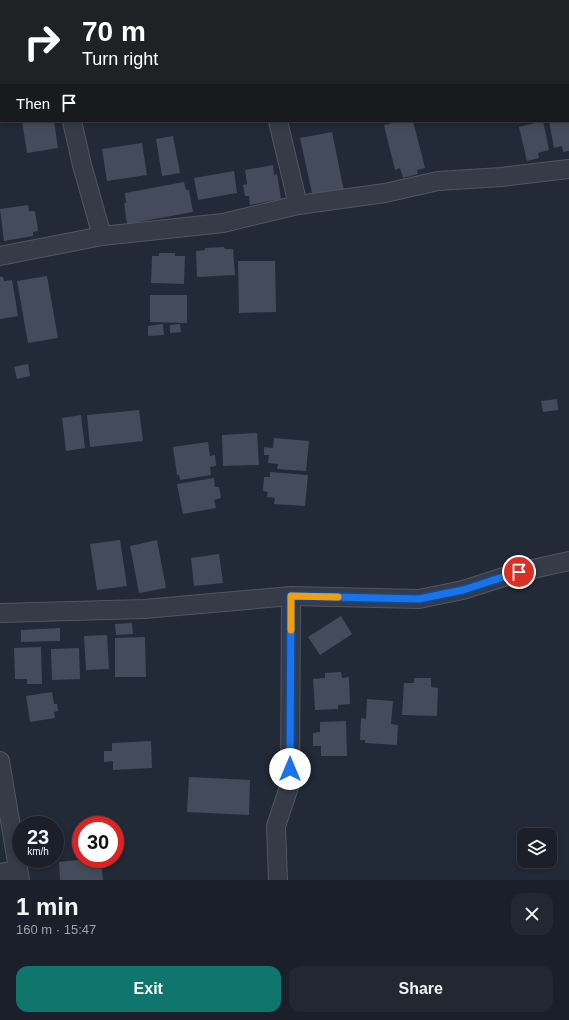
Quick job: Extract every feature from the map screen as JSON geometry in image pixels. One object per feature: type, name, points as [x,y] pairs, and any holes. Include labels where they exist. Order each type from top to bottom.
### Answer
[{"type":"street","points":[[72,122],[82,165],[102,236]]},
{"type":"street","points":[[278,122],[298,205]]},
{"type":"street","points":[[0,256],[102,236],[222,223],[298,205],[385,193],[438,181],[501,177],[569,168]]},
{"type":"street","points":[[0,613],[144,609],[291,596],[419,599],[463,590],[519,572],[569,561]]},
{"type":"street","points":[[278,880],[276,826],[290,784],[291,596]]},
{"type":"street","points":[[0,761],[19,875],[0,872]]},
{"type":"building","points":[[22,122],[54,122],[58,148],[27,153]]},
{"type":"building","points":[[389,122],[413,122],[425,168],[417,170],[418,174],[403,178],[400,168],[395,170],[384,125],[390,124]]},
{"type":"building","points":[[543,122],[549,150],[538,153],[539,158],[527,161],[519,127]]},
{"type":"building","points":[[549,122],[569,122],[569,151],[563,152],[562,146],[554,148]]},
{"type":"building","points":[[332,132],[344,191],[313,198],[300,138]]},
{"type":"building","points":[[173,136],[180,173],[162,176],[156,139]]},
{"type":"building","points":[[142,143],[147,175],[107,181],[102,149]]},
{"type":"building","points":[[273,165],[274,175],[277,174],[281,199],[250,205],[249,196],[245,196],[243,185],[247,184],[245,170]]},
{"type":"building","points":[[234,171],[237,193],[198,200],[194,178]]},
{"type":"building","points":[[184,182],[186,190],[189,190],[193,212],[127,224],[124,203],[126,203],[125,193]]},
{"type":"building","points":[[28,205],[29,211],[35,211],[38,231],[33,232],[33,236],[4,241],[0,209]]},
{"type":"building","points":[[224,247],[225,249],[233,249],[235,275],[197,277],[196,251],[205,250],[205,248]]},
{"type":"building","points":[[159,253],[175,253],[175,256],[185,256],[184,284],[151,283],[152,256],[159,256]]},
{"type":"building","points":[[238,261],[275,261],[276,312],[239,313]]},
{"type":"building","points":[[47,276],[58,338],[28,343],[17,281]]},
{"type":"building","points":[[0,277],[3,277],[4,281],[12,280],[18,316],[0,319]]},
{"type":"building","points":[[150,295],[187,295],[187,323],[150,322]]},
{"type":"building","points":[[163,324],[164,335],[148,336],[148,326]]},
{"type":"building","points":[[180,324],[181,332],[170,333],[170,325]]},
{"type":"building","points":[[28,364],[30,376],[17,379],[14,367]]},
{"type":"building","points":[[557,399],[558,410],[543,412],[541,401]]},
{"type":"building","points":[[139,410],[143,441],[90,447],[87,415]]},
{"type":"building","points":[[81,415],[85,448],[66,451],[62,418]]},
{"type":"building","points":[[257,433],[259,465],[223,466],[222,435]]},
{"type":"building","points":[[274,438],[309,441],[306,471],[277,469],[278,464],[268,463],[269,455],[264,455],[264,447],[273,448]]},
{"type":"building","points":[[208,442],[210,456],[215,455],[216,466],[210,467],[211,475],[180,480],[179,475],[177,475],[173,447]]},
{"type":"building","points":[[270,472],[308,475],[305,506],[274,504],[275,498],[267,497],[268,492],[263,491],[264,477],[270,477]]},
{"type":"building","points":[[214,478],[215,487],[219,487],[221,498],[214,500],[216,508],[183,514],[177,484]]},
{"type":"building","points":[[120,540],[127,586],[97,590],[90,544]]},
{"type":"building","points":[[157,540],[166,588],[139,593],[130,546]]},
{"type":"building","points":[[219,554],[223,583],[194,586],[191,558]]},
{"type":"building","points":[[341,616],[352,634],[320,655],[308,637]]},
{"type":"building","points":[[132,623],[133,634],[116,635],[115,624]]},
{"type":"building","points":[[60,628],[60,641],[21,642],[21,630]]},
{"type":"building","points":[[107,635],[109,669],[86,670],[84,636]]},
{"type":"building","points":[[145,637],[146,677],[115,677],[115,638]]},
{"type":"building","points":[[41,647],[42,684],[27,684],[27,679],[15,679],[14,648]]},
{"type":"building","points":[[79,648],[80,679],[52,680],[51,649]]},
{"type":"building","points":[[341,672],[342,678],[349,677],[350,704],[338,705],[338,709],[315,710],[313,679],[325,678],[325,673]]},
{"type":"building","points":[[414,678],[431,678],[431,687],[438,688],[437,716],[402,715],[404,683],[414,683]]},
{"type":"building","points":[[52,692],[54,704],[57,704],[58,711],[54,712],[55,718],[30,722],[26,696]]},
{"type":"building","points":[[367,699],[393,701],[391,724],[398,725],[397,745],[365,743],[365,740],[360,740],[361,718],[366,719]]},
{"type":"building","points":[[346,721],[347,756],[321,756],[321,746],[313,746],[313,733],[320,732],[320,722]]},
{"type":"building","points":[[151,741],[152,768],[113,770],[113,761],[104,762],[104,751],[112,751],[112,743]]},
{"type":"building","points":[[189,777],[250,780],[249,815],[187,812]]},
{"type":"building","points":[[64,861],[72,861],[72,868],[102,868],[103,880],[60,880],[59,868],[64,868]]},
{"type":"slow traffic","points":[[291,630],[291,596],[338,597]]},
{"type":"route","points":[[290,769],[291,596],[419,599],[463,590],[519,572]]}]
